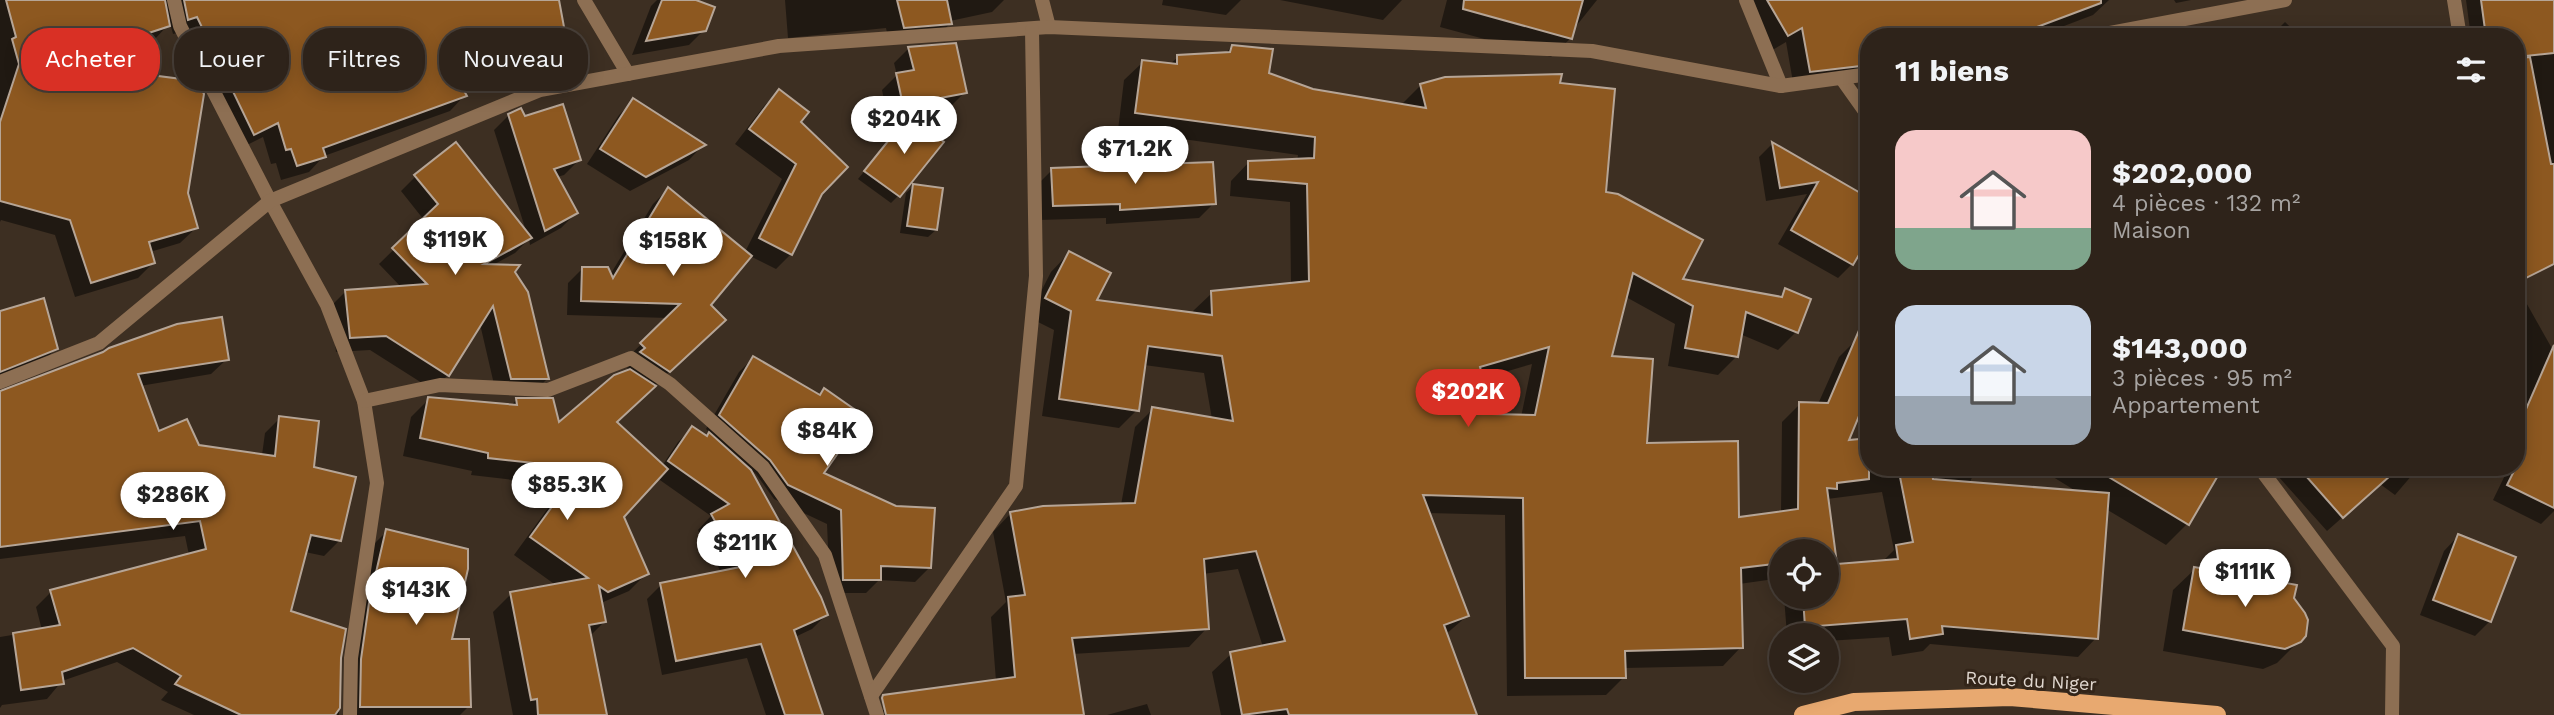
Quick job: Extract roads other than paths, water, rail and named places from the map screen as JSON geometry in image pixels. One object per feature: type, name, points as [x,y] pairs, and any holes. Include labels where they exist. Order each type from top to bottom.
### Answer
[{"type":"main road","name":"Route du Niger","points":[[1803,715],[1854,702],[2010,697],[2217,715]]},
{"type":"street","points":[[174,0],[180,26],[270,201],[327,304],[364,401],[377,483],[351,658],[350,715]]},
{"type":"street","points":[[584,0],[628,74]]},
{"type":"street","points":[[1042,0],[1049,27]]},
{"type":"street","points":[[1746,0],[1781,86]]},
{"type":"street","points":[[2136,28],[2286,0]]},
{"type":"street","points":[[2454,0],[2459,28]]},
{"type":"street","points":[[0,382],[99,343],[270,201],[540,90],[779,46],[1049,27],[1592,51],[1781,86],[1860,76]]},
{"type":"street","points":[[871,696],[1016,486],[1036,276],[1032,30]]},
{"type":"street","points":[[1842,79],[1860,104]]},
{"type":"street","points":[[364,401],[440,385],[548,390],[631,358],[670,384],[763,467],[810,533],[825,555],[877,715]]},
{"type":"street","points":[[2266,476],[2393,646],[2392,715]]}]
